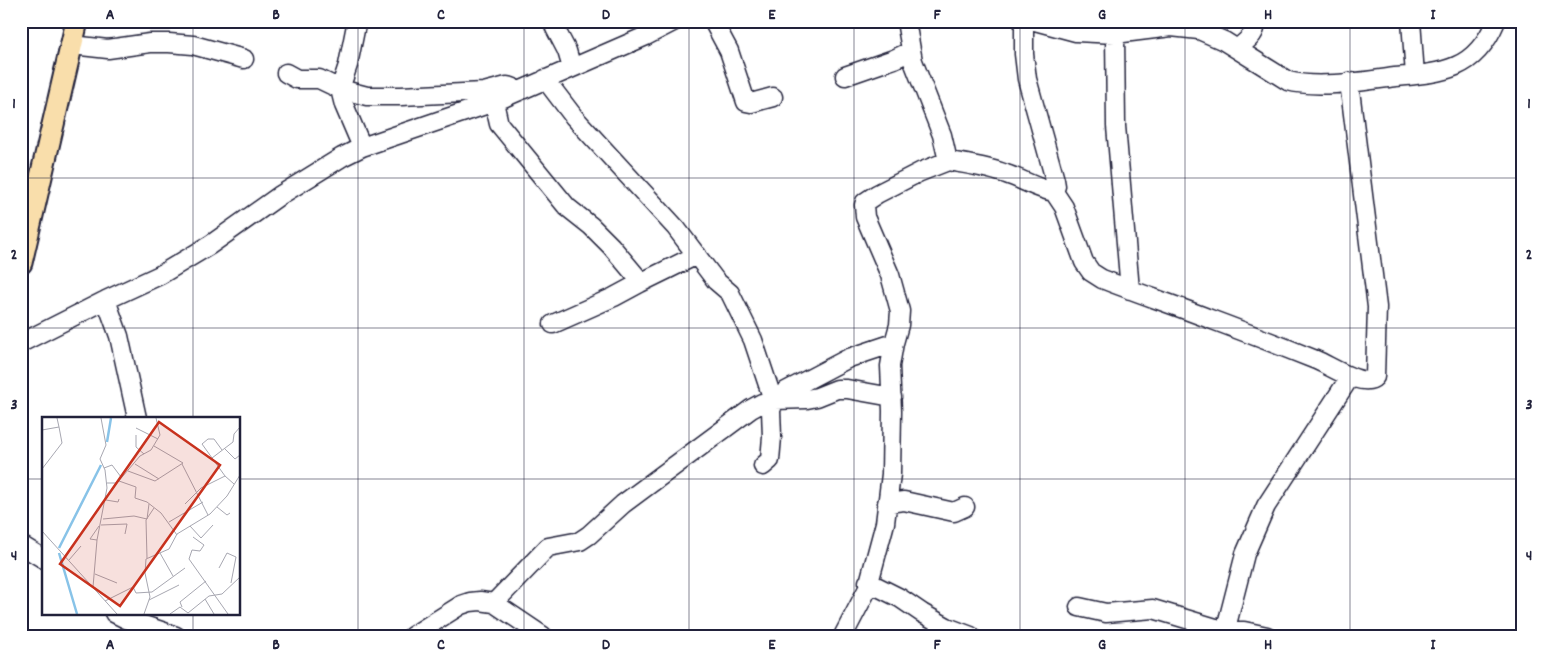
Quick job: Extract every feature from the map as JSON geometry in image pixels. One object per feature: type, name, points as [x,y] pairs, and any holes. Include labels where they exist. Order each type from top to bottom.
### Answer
[{"type":"main road","points":[[21,263],[77,21]]},
{"type":"street","points":[[553,21],[554,28],[567,51],[572,68]]},
{"type":"street","points":[[21,343],[160,275],[210,245],[279,196],[342,157],[362,147],[494,102],[646,36],[675,21]]},
{"type":"street","points":[[713,21],[729,51],[746,102],[751,103],[773,97]]},
{"type":"street","points":[[906,21],[913,61],[942,136],[948,161]]},
{"type":"street","points":[[1024,21],[1024,54],[1027,78],[1055,180],[1054,192]]},
{"type":"street","points":[[1035,21],[1076,32],[1115,34],[1172,27],[1199,30],[1224,41],[1288,81],[1296,84],[1349,82],[1434,73],[1457,66],[1476,53],[1490,35],[1496,21]]},
{"type":"street","points":[[1237,49],[1253,34],[1256,27],[1255,21]]},
{"type":"street","points":[[1411,21],[1416,75]]},
{"type":"street","points":[[356,25],[348,65],[340,89],[344,104],[362,147]]},
{"type":"street","points":[[1115,34],[1116,126],[1130,290]]},
{"type":"street","points":[[72,45],[108,48],[150,43],[185,44],[244,60]]},
{"type":"street","points":[[845,76],[911,51]]},
{"type":"street","points":[[286,73],[297,79],[319,79],[340,89],[367,96],[484,92],[507,86],[523,89]]},
{"type":"street","points":[[545,79],[574,117],[676,228],[716,281],[730,293],[753,340],[771,394],[775,400]]},
{"type":"street","points":[[843,636],[863,600],[885,523],[891,474],[892,397],[890,366],[899,325],[900,311],[890,275],[865,216],[865,202],[920,172],[948,161],[983,167],[1006,174],[1054,192],[1064,207],[1084,262],[1091,272],[1102,279],[1326,364],[1350,377],[1367,381],[1372,380],[1375,377],[1378,307],[1349,82]]},
{"type":"street","points":[[494,102],[499,124],[567,207],[591,226],[611,246],[640,283]]},
{"type":"street","points":[[553,324],[614,297],[697,255]]},
{"type":"street","points":[[106,300],[119,336],[137,417]]},
{"type":"street","points":[[763,466],[770,460],[772,437],[771,410],[775,400],[786,391],[849,358],[894,343]]},
{"type":"street","points":[[1225,633],[1245,554],[1266,506],[1350,377]]},
{"type":"street","points":[[494,603],[548,547],[580,541],[589,535],[623,504],[751,409],[762,403],[775,400],[807,399],[837,389],[892,397]]},
{"type":"street","points":[[887,503],[904,501],[954,512],[964,507]]},
{"type":"street","points":[[21,545],[42,558]]},
{"type":"street","points":[[868,582],[900,598],[947,627],[971,636]]},
{"type":"street","points":[[412,636],[461,605],[480,601],[494,603],[544,636]]},
{"type":"street","points":[[1079,607],[1106,613],[1153,609],[1225,633],[1244,631],[1268,636]]},
{"type":"street","points":[[116,614],[176,636]]}]
